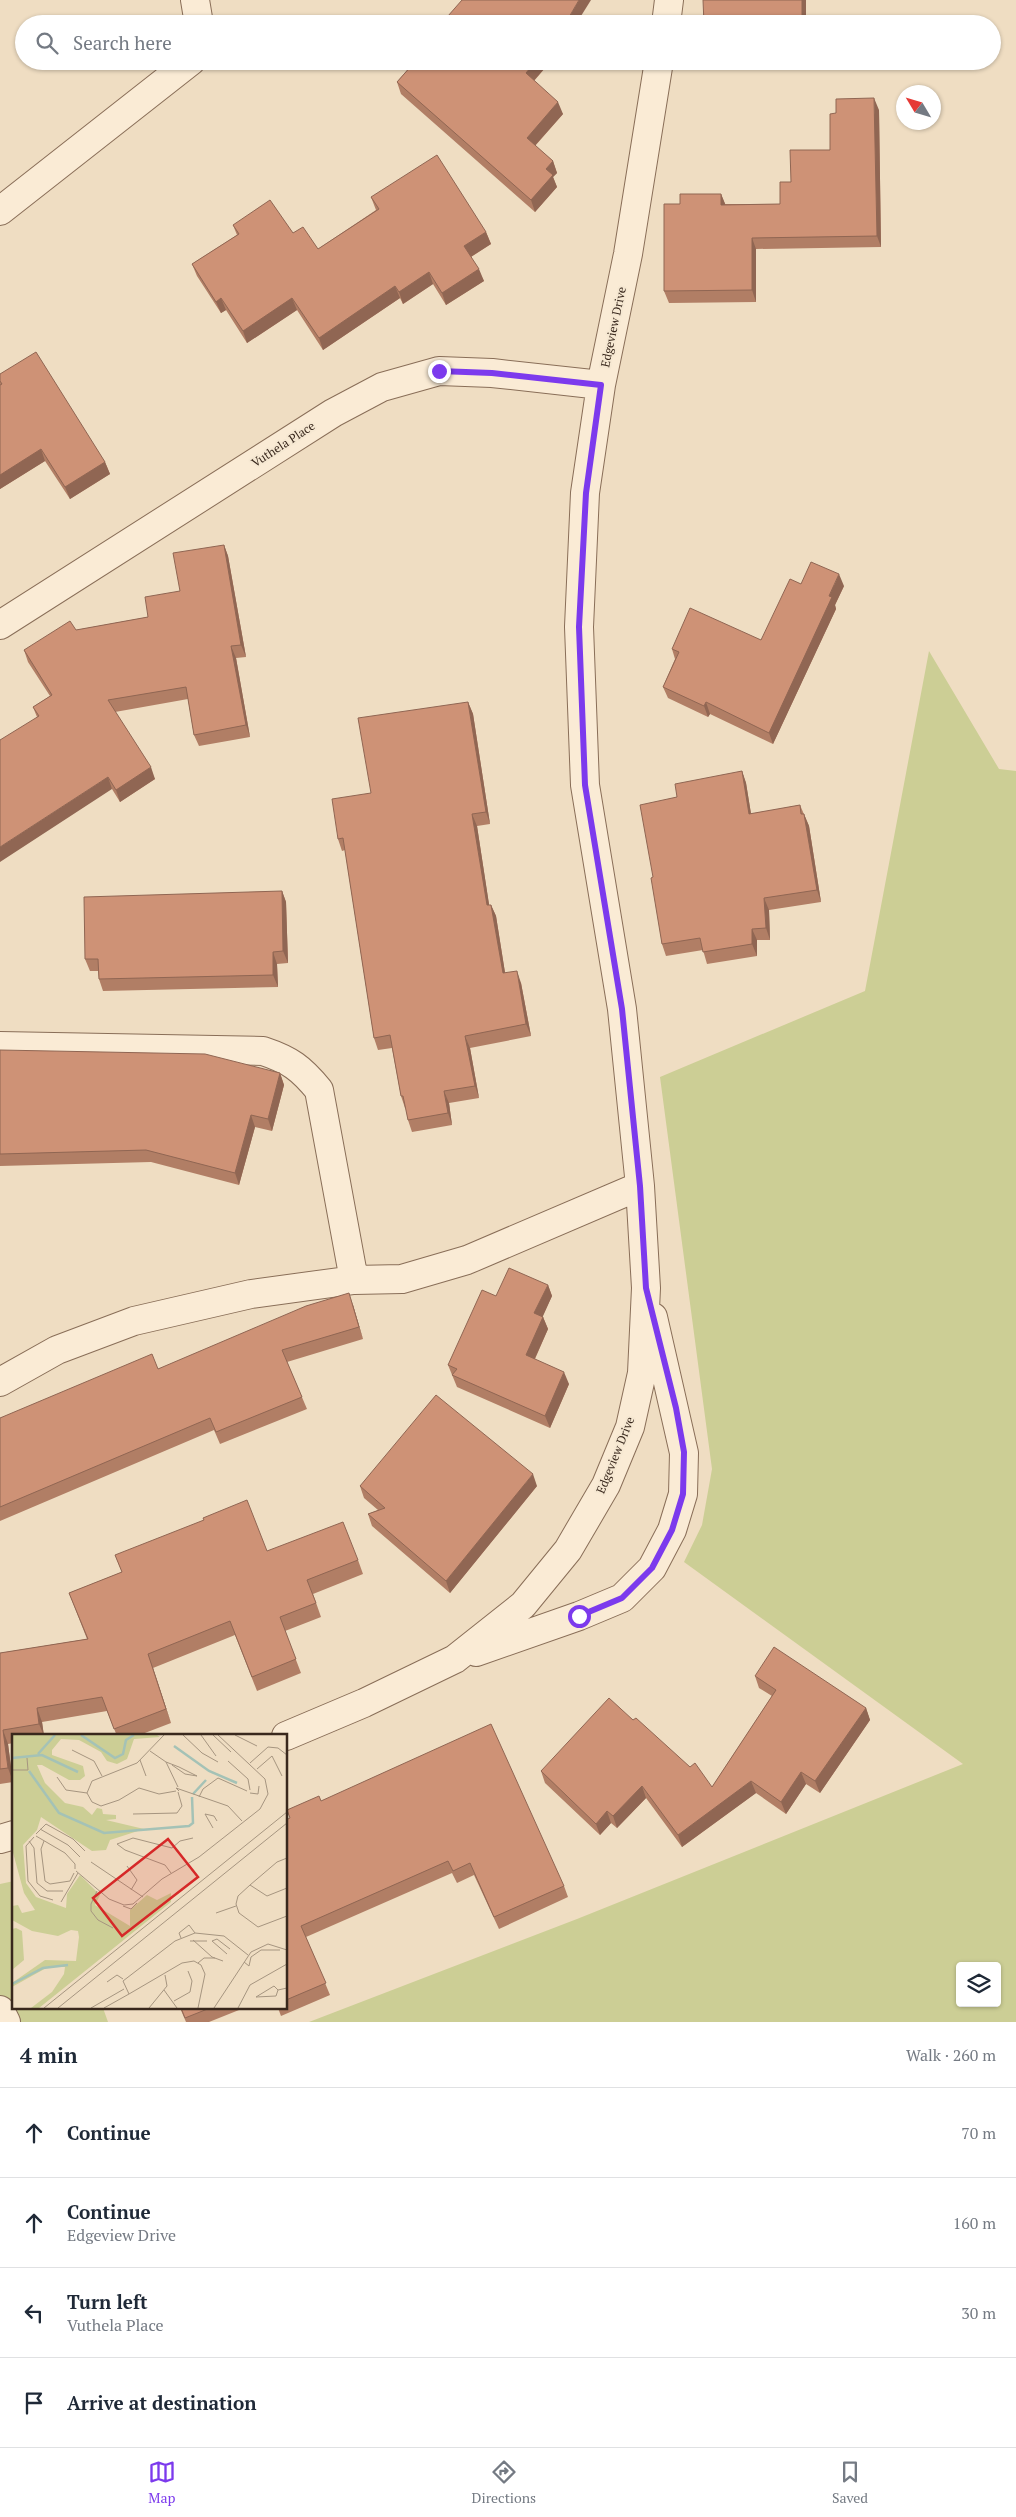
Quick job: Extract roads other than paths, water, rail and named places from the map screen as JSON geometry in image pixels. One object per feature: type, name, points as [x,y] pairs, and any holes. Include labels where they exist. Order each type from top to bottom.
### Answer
[{"type":"street","points":[[195,0],[198,15]]},
{"type":"street","points":[[668,15],[670,0]]},
{"type":"street","points":[[0,212],[180,70]]},
{"type":"street","name":"Edgeview Drive","points":[[288,1735],[364,1703],[455,1659],[523,1605],[568,1550],[606,1485],[630,1427],[642,1373],[646,1288],[640,1186],[622,1009],[585,785],[579,627],[586,493],[601,385],[628,254],[658,70]]},
{"type":"street","name":"Vuthela Place","points":[[0,625],[333,412],[382,387],[439,371],[492,373],[601,385]]},
{"type":"street","points":[[0,1046],[263,1051],[304,1071],[319,1090],[354,1280]]},
{"type":"street","points":[[0,1382],[57,1350],[134,1321],[251,1294],[354,1280],[402,1279],[466,1260],[640,1186]]},
{"type":"street","points":[[455,1659],[579,1616],[622,1598],[652,1568],[672,1530],[683,1494],[684,1452],[676,1408],[646,1288]]},
{"type":"street","points":[[0,2010],[6,2022]]}]
